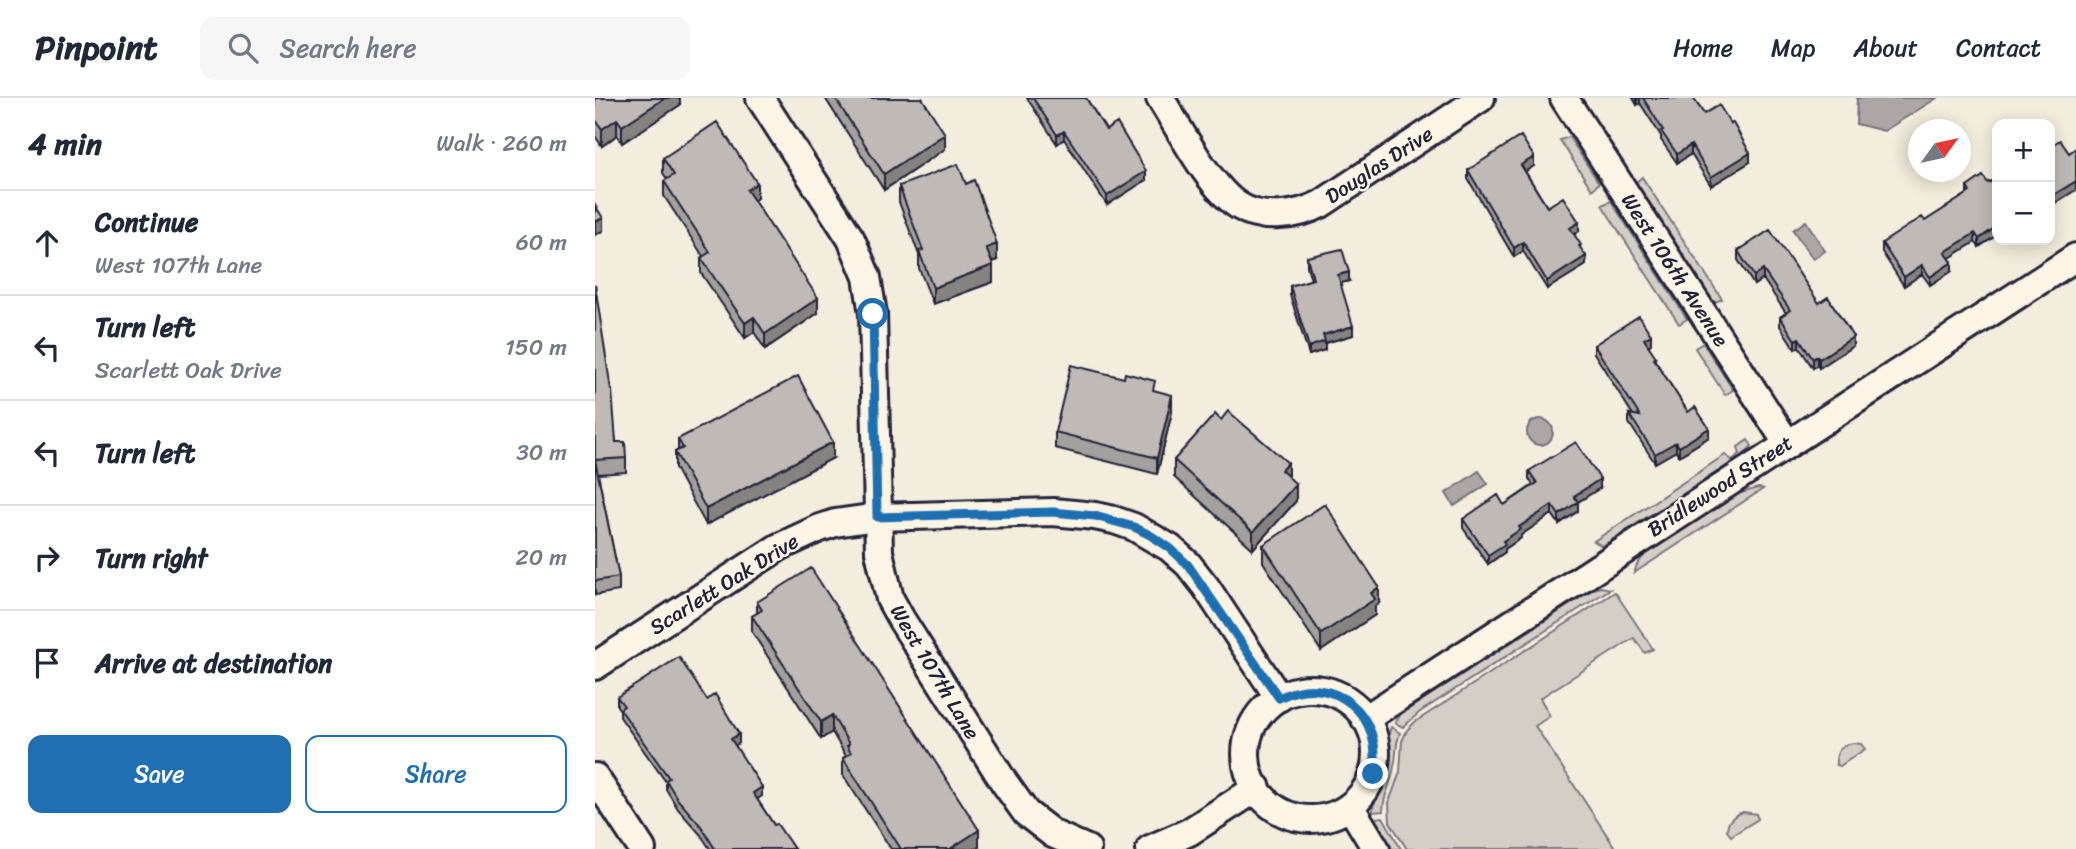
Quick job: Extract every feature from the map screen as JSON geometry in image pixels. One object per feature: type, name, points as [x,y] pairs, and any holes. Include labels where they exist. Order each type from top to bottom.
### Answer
[{"type":"street","name":"West 107th Lane","points":[[760,98],[851,239],[867,277],[873,314],[879,552],[890,599],[974,736],[1026,813],[1053,834],[1087,849]]},
{"type":"street","name":"Douglas Drive","points":[[1160,98],[1225,195],[1241,208],[1272,216],[1303,213],[1321,204],[1481,98]]},
{"type":"street","name":"West 106th Avenue","points":[[1564,98],[1787,443]]},
{"type":"street","name":"Bridlewood Street","points":[[1365,719],[2076,257]]},
{"type":"street","name":"Scarlett Oak Drive","points":[[595,666],[792,539],[835,523],[877,517],[1053,512],[1095,516],[1134,527],[1170,548],[1188,565],[1279,698]]},
{"type":"street","points":[[1302,690],[1326,691],[1348,701],[1365,719],[1375,741],[1375,766],[1366,789],[1350,806],[1326,817],[1299,818],[1275,807],[1257,788],[1248,764],[1249,738],[1260,715],[1279,698],[1302,690]]},
{"type":"street","points":[[595,777],[642,849]]},
{"type":"street","points":[[1150,849],[1189,832],[1257,788]]},
{"type":"street","points":[[1350,806],[1376,849]]},
{"type":"shaded area","points":[[1857,98],[1937,98],[1884,131],[1856,124]]},
{"type":"shaded area","points":[[1569,137],[1599,183],[1592,190],[1560,140]]},
{"type":"shaded area","points":[[1642,177],[1722,299],[1713,303],[1634,184]]},
{"type":"shaded area","points":[[1611,201],[1687,319],[1679,324],[1602,205]]},
{"type":"shaded area","points":[[1806,221],[1825,251],[1813,259],[1793,230]]},
{"type":"shaded area","points":[[1703,343],[1733,390],[1725,395],[1695,348]]},
{"type":"shaded area","points":[[1540,419],[1549,423],[1553,432],[1549,441],[1540,445],[1531,441],[1527,432],[1531,423]]},
{"type":"shaded area","points":[[1748,440],[1752,446],[1742,456],[1602,546],[1594,541],[1725,455],[1732,460],[1740,454],[1738,447]]},
{"type":"shaded area","points":[[1479,471],[1488,484],[1454,506],[1446,493]]},
{"type":"shaded area","points":[[1763,489],[1634,573],[1644,555],[1738,494]]},
{"type":"shaded area","points":[[1601,587],[1610,589],[1420,712],[1403,727],[1395,723],[1401,714]]},
{"type":"shaded area","points":[[1615,592],[1653,649],[1645,653],[1634,638],[1540,698],[1550,716],[1535,726],[1616,849],[1407,849],[1390,822],[1389,802],[1400,772],[1402,741],[1407,730],[1415,722]]},
{"type":"shaded area","points":[[1391,727],[1400,733],[1393,772],[1383,811],[1373,812],[1374,800],[1384,767]]},
{"type":"shaded area","points":[[1854,743],[1861,744],[1865,749],[1840,766],[1836,765],[1840,750]]},
{"type":"shaded area","points":[[1743,812],[1756,814],[1758,819],[1731,836],[1727,831],[1728,824],[1734,816]]},
{"type":"shaded area","points":[[1383,817],[1401,849],[1389,849],[1376,828],[1374,818]]},
{"type":"building","points":[[595,98],[665,98],[622,126],[617,119],[602,129],[595,119]]},
{"type":"building","points":[[835,98],[922,98],[945,134],[884,174]]},
{"type":"building","points":[[1033,98],[1086,98],[1106,130],[1117,123],[1146,171],[1107,196],[1064,131],[1057,135]]},
{"type":"building","points":[[1643,98],[1693,98],[1704,114],[1719,105],[1750,153],[1711,177],[1691,145],[1677,154]]},
{"type":"building","points":[[717,122],[757,183],[747,190],[818,298],[765,334],[754,317],[745,323],[701,258],[710,252],[664,181],[674,175],[663,158]]},
{"type":"building","points":[[1521,136],[1534,157],[1521,165],[1547,207],[1563,197],[1579,222],[1570,228],[1586,256],[1547,281],[1523,242],[1514,248],[1468,170]]},
{"type":"building","points":[[2060,140],[2069,153],[2076,148],[2076,181],[2055,194],[2055,182],[2055,143]]},
{"type":"building","points":[[958,164],[966,184],[974,180],[997,244],[986,248],[993,265],[933,288],[919,251],[923,250],[899,186]]},
{"type":"building","points":[[1983,176],[1988,183],[1992,181],[1992,230],[1979,239],[1975,233],[1945,252],[1952,262],[1930,277],[1922,265],[1904,277],[1882,243],[1922,217],[1925,221],[1970,192],[1967,187]]},
{"type":"building","points":[[595,205],[603,218],[595,222]]},
{"type":"building","points":[[1770,230],[1819,303],[1828,297],[1853,337],[1819,359],[1817,356],[1813,359],[1799,338],[1795,340],[1780,317],[1790,310],[1763,270],[1754,276],[1738,251]]},
{"type":"building","points":[[1342,249],[1349,272],[1338,275],[1353,326],[1323,335],[1325,341],[1309,347],[1290,286],[1313,279],[1307,257]]},
{"type":"building","points":[[595,285],[612,390],[616,442],[625,442],[626,458],[595,460]]},
{"type":"building","points":[[1639,316],[1651,335],[1644,339],[1656,357],[1654,359],[1688,412],[1695,407],[1709,428],[1679,447],[1676,442],[1655,454],[1629,414],[1640,416],[1594,345]]},
{"type":"building","points":[[1071,365],[1124,378],[1125,373],[1155,381],[1153,390],[1172,395],[1157,458],[1055,432]]},
{"type":"building","points":[[798,376],[833,442],[706,509],[675,452],[683,448],[678,439]]},
{"type":"building","points":[[1228,411],[1288,463],[1281,470],[1296,484],[1253,532],[1174,460],[1215,414],[1221,420]]},
{"type":"building","points":[[1576,442],[1600,479],[1574,496],[1578,502],[1559,515],[1552,505],[1519,527],[1521,529],[1503,541],[1505,544],[1488,555],[1463,519],[1498,495],[1504,505],[1537,483],[1529,471]]},
{"type":"building","points":[[595,460],[619,577],[595,581]]},
{"type":"building","points":[[1325,504],[1379,587],[1371,593],[1375,599],[1321,634],[1263,545]]},
{"type":"building","points":[[811,568],[979,830],[950,849],[901,849],[843,758],[851,753],[847,746],[849,744],[832,715],[821,722],[752,616],[762,610],[757,602]]},
{"type":"building","points":[[679,657],[707,700],[715,694],[739,734],[731,739],[762,787],[753,793],[794,849],[715,849],[701,826],[678,800],[666,780],[669,778],[620,709],[624,706],[617,697]]},
{"type":"route","points":[[873,314],[877,517],[1075,513],[1114,520],[1150,535],[1170,548],[1206,587],[1279,698],[1302,690],[1326,691],[1348,701],[1360,712],[1375,741],[1373,774]]}]
